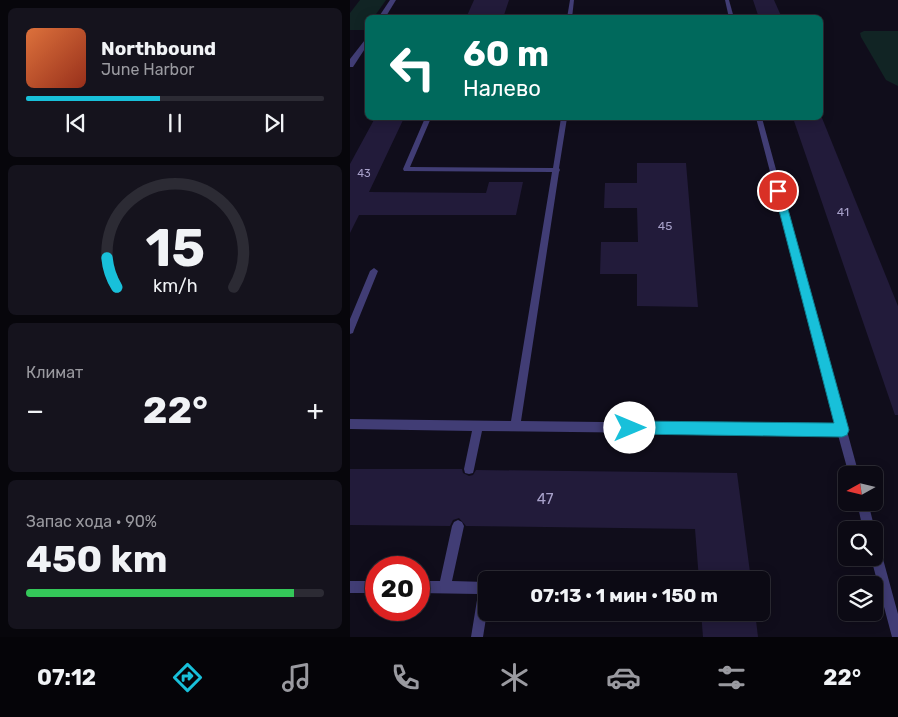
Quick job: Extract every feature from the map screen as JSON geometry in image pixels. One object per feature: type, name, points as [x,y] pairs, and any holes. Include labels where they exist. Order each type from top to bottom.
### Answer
[{"type":"street","points":[[383,15],[393,0]]},
{"type":"street","points":[[350,65],[365,42]]},
{"type":"lane","points":[[570,15],[572,0]]},
{"type":"lane","points":[[727,0],[731,15]]},
{"type":"lane","points":[[427,120],[406,168],[557,170]]},
{"type":"lane","points":[[515,426],[564,120]]},
{"type":"lane","points":[[760,120],[852,466]]},
{"type":"lane","points":[[350,330],[374,271]]},
{"type":"lane","points":[[350,424],[842,430]]},
{"type":"lane","points":[[470,469],[478,426]]},
{"type":"lane","points":[[445,588],[458,526]]},
{"type":"lane","points":[[879,566],[898,637]]},
{"type":"lane","points":[[350,587],[365,587]]},
{"type":"lane","points":[[430,587],[478,588]]},
{"type":"lane","points":[[477,637],[480,621]]},
{"type":"green space","points":[[360,0],[386,0],[375,15],[365,15],[365,30],[350,30],[350,13]]},
{"type":"green space","points":[[864,31],[898,31],[898,86],[886,80],[861,37],[860,33]]},
{"type":"building","points":[[474,0],[509,0],[504,15],[467,15]]},
{"type":"building","points":[[753,0],[774,0],[781,15],[758,15]]},
{"type":"building","points":[[374,120],[403,120],[369,192],[486,193],[489,182],[523,182],[516,215],[359,215],[350,233],[350,164]]},
{"type":"building","points":[[794,120],[823,120],[898,306],[898,415],[895,415]]},
{"type":"building","points":[[637,163],[686,163],[698,307],[637,306],[637,274],[600,274],[601,242],[638,242],[637,208],[604,208],[605,183],[637,183]]},
{"type":"building","points":[[350,469],[462,469],[463,473],[469,476],[473,475],[476,470],[737,473],[750,571],[698,571],[695,529],[466,526],[459,518],[453,520],[450,526],[350,525]]},
{"type":"building","points":[[702,621],[756,621],[758,637],[703,637]]},
{"type":"route","points":[[630,428],[842,430],[778,191]]}]
